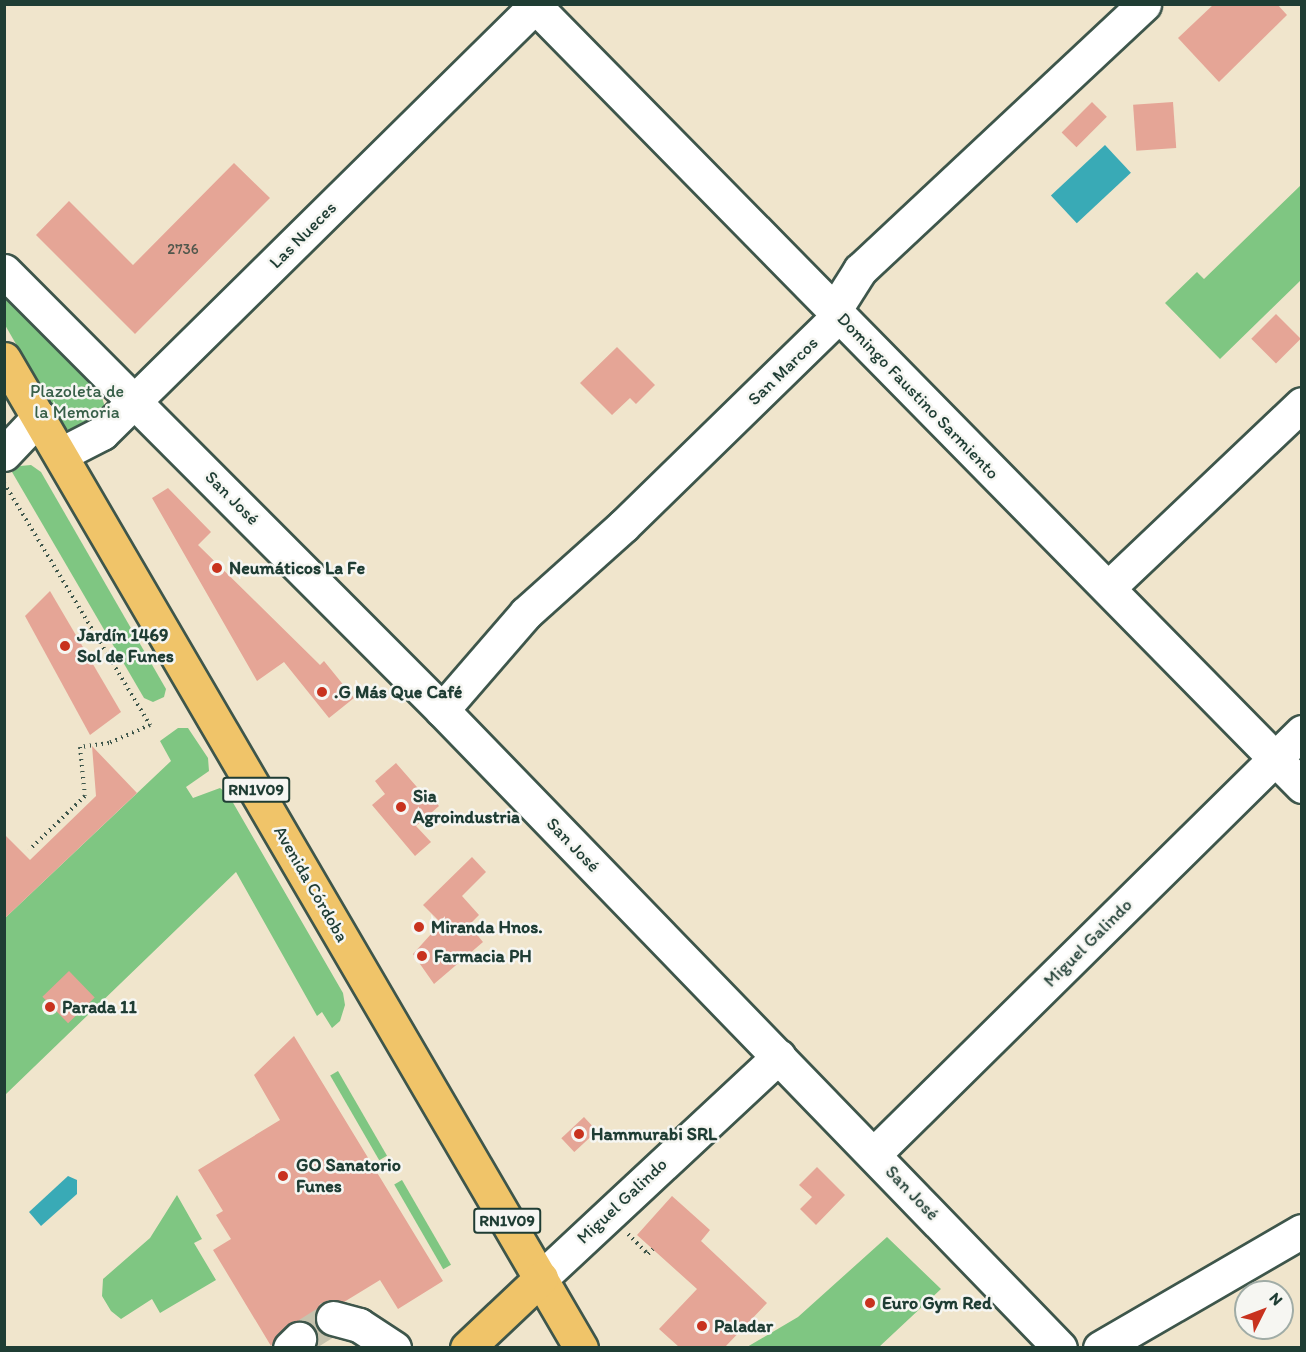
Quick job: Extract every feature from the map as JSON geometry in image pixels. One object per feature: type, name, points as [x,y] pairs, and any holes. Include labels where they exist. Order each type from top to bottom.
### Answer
[{"type":"main road","name":"Avenida Córdoba","points":[[4,358],[581,1347]]},
{"type":"main road","name":"Miguel Galindo","points":[[467,1347],[540,1278]]},
{"type":"street","name":"San Marcos","points":[[442,710],[526,613],[623,526],[818,337],[834,320],[834,311],[860,270],[1144,4]]},
{"type":"street","name":"Domingo Faustino Sarmiento","points":[[536,5],[1302,786]]},
{"type":"street","name":"Las Nueces","points":[[61,454],[102,433],[536,5]]},
{"type":"street","name":"San José","points":[[4,271],[136,400],[442,710],[1060,1347]]},
{"type":"street","points":[[1108,588],[1302,404]]},
{"type":"street","points":[[4,454],[39,417]]},
{"type":"street","name":"Miguel Galindo","points":[[874,1154],[1302,732]]},
{"type":"street","name":"Miguel Galindo","points":[[540,1278],[779,1056]]},
{"type":"street","points":[[1100,1347],[1302,1231]]},
{"type":"street","points":[[333,1318],[345,1318],[394,1347]]},
{"type":"path","points":[[4,483],[150,725],[109,743],[80,747],[85,796],[29,850]]},
{"type":"green space","points":[[1301,185],[1301,280],[1220,359],[1165,303],[1197,272],[1204,279]]},
{"type":"green space","name":"Plazoleta de la Memoria","points":[[4,295],[99,389],[105,407],[91,424],[70,431],[64,427],[5,325]]},
{"type":"green space","points":[[31,465],[41,472],[166,689],[164,697],[153,702],[144,698],[12,472],[20,466]]},
{"type":"green space","name":"Parada 11","points":[[178,728],[188,728],[208,758],[209,771],[186,787],[193,798],[220,788],[228,794],[343,993],[345,1005],[340,1021],[332,1028],[322,1012],[317,1016],[236,872],[5,1095],[4,919],[171,761],[160,741]]},
{"type":"green space","points":[[338,1071],[387,1156],[379,1160],[330,1076]]},
{"type":"green space","points":[[402,1180],[451,1265],[443,1269],[394,1184]]},
{"type":"green space","points":[[177,1195],[202,1239],[194,1243],[216,1280],[160,1313],[152,1299],[121,1319],[111,1311],[102,1296],[103,1279],[150,1238]]},
{"type":"green space","name":"Euro Gym Red","points":[[887,1237],[941,1289],[879,1347],[747,1347],[798,1317]]},
{"type":"water","points":[[1105,145],[1131,173],[1077,223],[1051,195]]},
{"type":"water","points":[[68,1176],[77,1180],[77,1194],[41,1226],[29,1212]]},
{"type":"building","points":[[1214,4],[1277,4],[1287,15],[1219,82],[1178,38]]},
{"type":"building","points":[[1092,102],[1107,117],[1076,147],[1062,132]]},
{"type":"building","points":[[1173,102],[1176,148],[1136,151],[1133,105]]},
{"type":"building","points":[[234,163],[270,198],[135,334],[36,235],[69,201],[133,265]]},
{"type":"building","points":[[1276,314],[1301,339],[1276,363],[1251,339]]},
{"type":"building","points":[[617,347],[655,385],[636,404],[630,398],[612,415],[580,383]]},
{"type":"building","points":[[168,488],[211,532],[198,545],[320,665],[324,661],[354,698],[329,718],[284,662],[257,681],[152,498]]},
{"type":"building","points":[[50,591],[121,712],[90,735],[25,616]]},
{"type":"building","points":[[92,746],[137,793],[4,919],[4,834],[30,860],[96,796]]},
{"type":"building","points":[[396,763],[423,794],[427,791],[439,806],[416,826],[431,842],[415,856],[372,805],[385,794],[375,781]]},
{"type":"building","points":[[472,857],[486,872],[462,896],[479,915],[469,925],[483,942],[434,984],[413,954],[441,923],[423,905]]},
{"type":"building","points":[[69,971],[95,998],[68,1023],[42,997]]},
{"type":"building","points":[[294,1036],[443,1281],[398,1309],[380,1280],[344,1302],[329,1300],[320,1304],[315,1322],[321,1332],[317,1334],[304,1321],[294,1321],[277,1335],[271,1346],[213,1250],[231,1239],[216,1215],[223,1211],[198,1170],[280,1120],[254,1075]]},
{"type":"building","points":[[584,1117],[597,1131],[574,1152],[561,1138]]},
{"type":"building","points":[[817,1167],[845,1195],[816,1225],[800,1209],[812,1197],[799,1185]]},
{"type":"building","points":[[672,1196],[710,1230],[701,1241],[767,1303],[725,1347],[679,1347],[659,1329],[697,1289],[637,1235]]},
{"type":"tunnel","points":[[299,1339],[333,1318]]},
{"type":"place","name":"Neumáticos La Fe","points":[[217,568]]},
{"type":"place","name":"Jardín 1469 Sol de Funes","points":[[65,646]]},
{"type":"place","name":".G Más Que Café","points":[[322,692]]},
{"type":"place","name":"Sia Agroindustria","points":[[401,807]]},
{"type":"place","name":"Miranda Hnos.","points":[[419,927]]},
{"type":"place","name":"Farmacia PH","points":[[422,956]]},
{"type":"place","name":"Parada 11","points":[[50,1007]]},
{"type":"place","name":"Hammurabi SRL","points":[[579,1134]]},
{"type":"place","name":"GO Sanatorio Funes","points":[[283,1176]]},
{"type":"place","name":"Euro Gym Red","points":[[870,1303]]},
{"type":"place","name":"Paladar","points":[[702,1326]]}]
